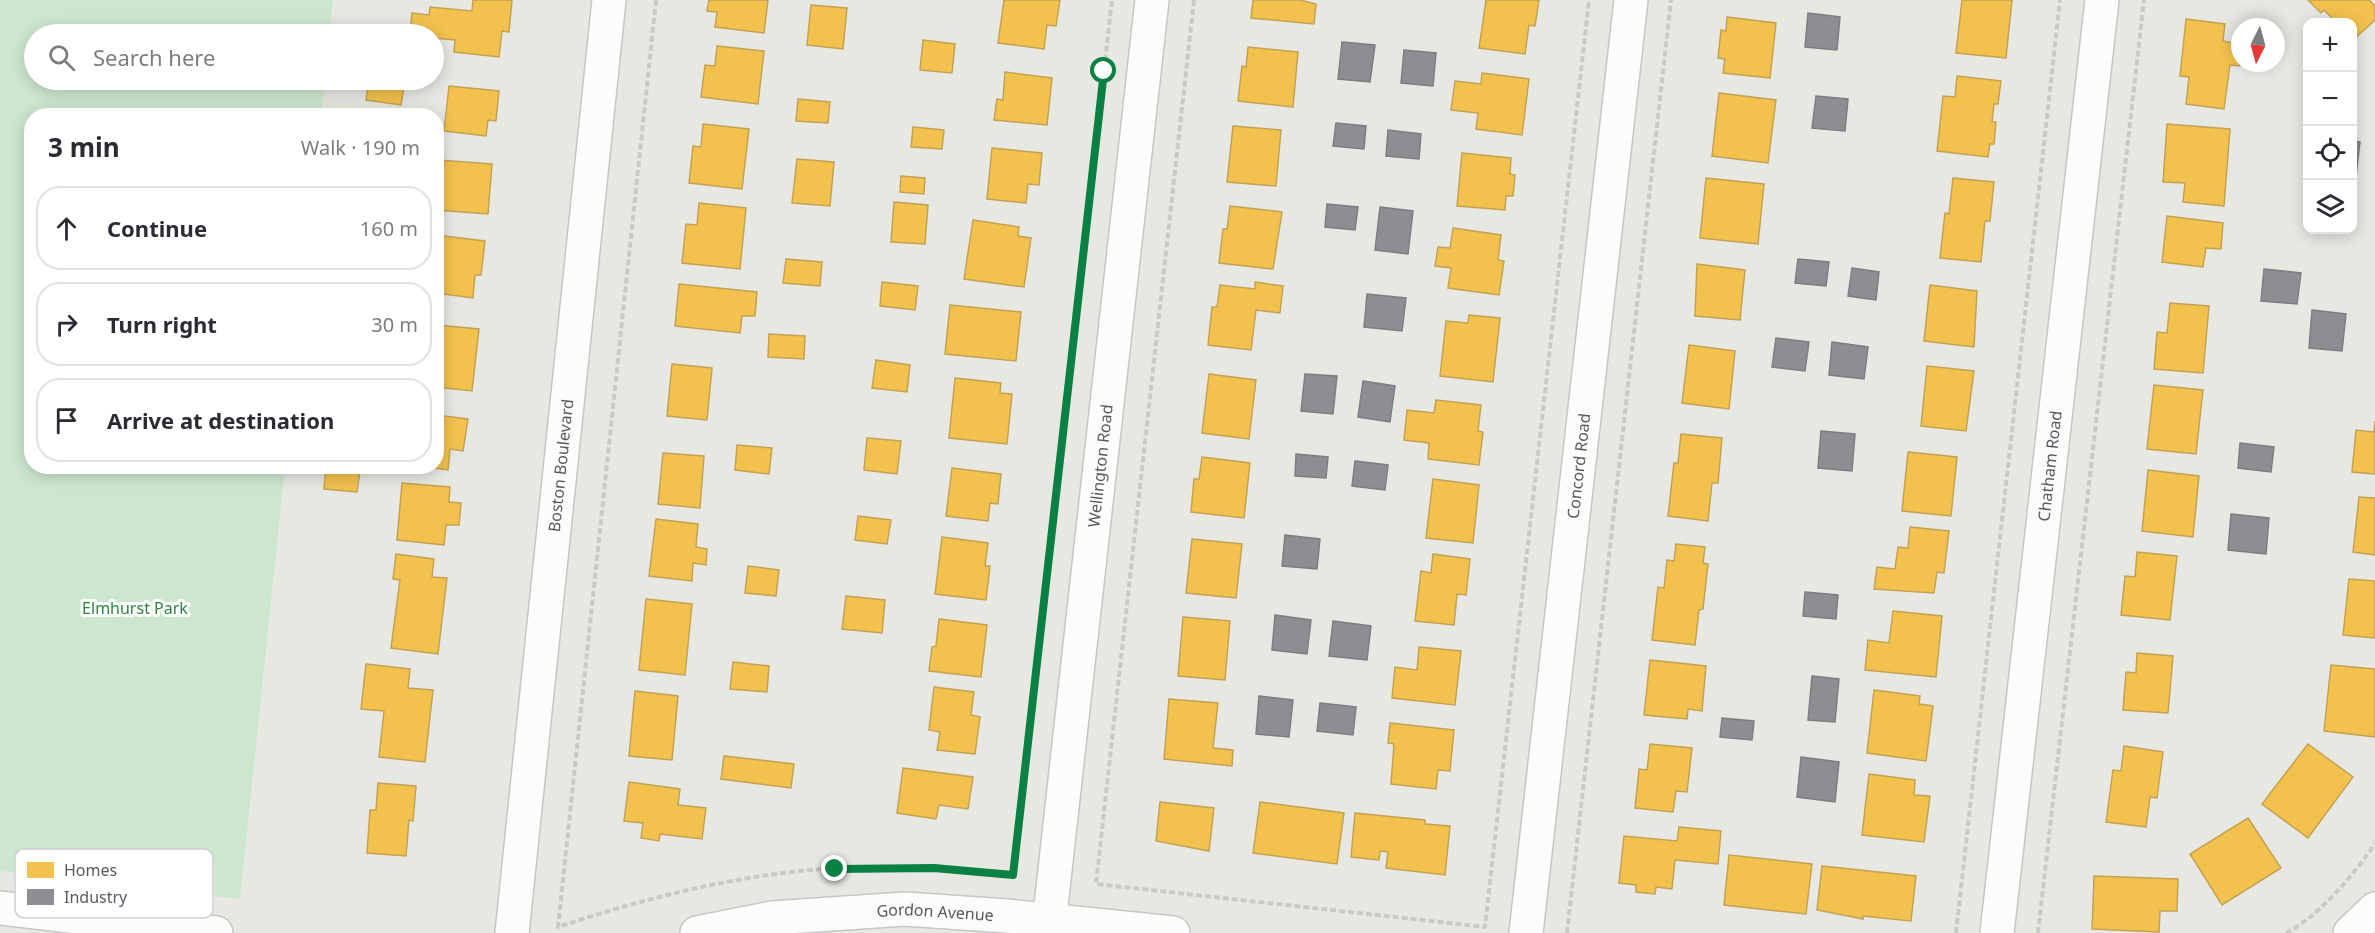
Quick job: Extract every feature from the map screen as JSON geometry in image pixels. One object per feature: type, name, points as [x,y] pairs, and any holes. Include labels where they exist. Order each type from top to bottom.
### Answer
[{"type":"street","name":"Boston Boulevard","points":[[512,933],[609,0]]},
{"type":"street","name":"Wellington Road","points":[[1049,926],[1152,0]]},
{"type":"street","name":"Concord Road","points":[[1526,933],[1631,0]]},
{"type":"street","name":"Chatham Road","points":[[1997,933],[2102,0]]},
{"type":"street","points":[[0,908],[15,910]]},
{"type":"street","name":"Gordon Avenue","points":[[697,933],[772,918],[906,909],[1049,926],[1173,933]]},
{"type":"street","points":[[2350,933],[2375,909]]},
{"type":"street","points":[[86,918],[216,933]]},
{"type":"path","points":[[656,0],[558,927],[666,896],[770,874],[856,867],[934,868],[1013,875],[1112,0]]},
{"type":"path","points":[[1194,0],[1096,884],[1485,927],[1589,0]]},
{"type":"path","points":[[1567,933],[1671,0]]},
{"type":"path","points":[[1956,933],[2060,0]]},
{"type":"path","points":[[2038,933],[2144,0]]},
{"type":"path","points":[[2286,933],[2301,926],[2362,862],[2375,843]]},
{"type":"green space","name":"Elmhurst Park","points":[[0,0],[333,0],[330,24],[24,24],[24,90],[324,90],[322,108],[24,108],[24,474],[284,474],[240,899],[213,896],[213,849],[15,849],[15,873],[0,871]]},
{"type":"building: Homes","points":[[473,0],[512,0],[509,32],[502,31],[499,57],[454,52],[455,40],[444,39],[444,24],[411,24],[412,13],[429,15],[430,7],[472,11]]},
{"type":"building: Homes","points":[[709,0],[768,0],[764,33],[715,27],[717,12],[707,11]]},
{"type":"building: Homes","points":[[1004,0],[1060,0],[1056,26],[1047,25],[1044,49],[998,43]]},
{"type":"building: Homes","points":[[1253,0],[1300,0],[1316,4],[1314,24],[1251,18]]},
{"type":"building: Homes","points":[[1486,0],[1539,0],[1535,26],[1529,25],[1525,54],[1479,48]]},
{"type":"building: Homes","points":[[1962,0],[2012,0],[2006,58],[1956,53]]},
{"type":"building: Homes","points":[[2308,0],[2369,0],[2375,6],[2375,20],[2357,36],[2357,18],[2332,18],[2324,10],[2321,13]]},
{"type":"building: Homes","points":[[811,5],[847,8],[843,49],[807,45]]},
{"type":"building: Homes","points":[[1727,17],[1776,23],[1770,78],[1723,73],[1725,59],[1718,58],[1721,30],[1726,31]]},
{"type":"building: Homes","points":[[2186,19],[2225,24],[2223,41],[2231,42],[2231,65],[2224,109],[2186,104],[2189,77],[2180,76]]},
{"type":"building: Homes","points":[[923,40],[955,44],[952,73],[920,70]]},
{"type":"building: Homes","points":[[717,46],[764,51],[758,104],[701,97],[705,65],[715,66]]},
{"type":"building: Homes","points":[[1248,47],[1298,52],[1293,107],[1238,101],[1242,66],[1246,67]]},
{"type":"building: Homes","points":[[1005,72],[1052,78],[1047,125],[994,120],[997,99],[1003,100]]},
{"type":"building: Homes","points":[[1482,73],[1529,79],[1522,135],[1476,129],[1478,113],[1451,110],[1455,81],[1481,84]]},
{"type":"building: Homes","points":[[1957,76],[2001,81],[1998,104],[1994,104],[1992,122],[1996,122],[1994,144],[1990,144],[1988,157],[1937,151],[1943,96],[1955,97]]},
{"type":"building: Homes","points":[[449,86],[499,91],[496,121],[488,120],[486,136],[444,131]]},
{"type":"building: Homes","points":[[368,90],[403,90],[401,105],[366,100]]},
{"type":"building: Homes","points":[[1719,93],[1776,100],[1768,163],[1712,156]]},
{"type":"building: Homes","points":[[798,99],[830,102],[828,123],[796,121]]},
{"type":"building: Homes","points":[[703,124],[749,129],[742,189],[689,183],[693,146],[701,147]]},
{"type":"building: Homes","points":[[2167,124],[2230,129],[2224,206],[2183,202],[2185,183],[2163,182]]},
{"type":"building: Homes","points":[[1233,126],[1281,130],[1276,186],[1227,182]]},
{"type":"building: Homes","points":[[913,127],[944,130],[942,149],[911,147]]},
{"type":"building: Homes","points":[[992,148],[1042,153],[1039,185],[1028,184],[1026,203],[987,199]]},
{"type":"building: Homes","points":[[1462,153],[1511,158],[1510,174],[1515,175],[1513,196],[1506,196],[1505,210],[1457,206]]},
{"type":"building: Homes","points":[[797,159],[834,162],[830,206],[792,203]]},
{"type":"building: Homes","points":[[444,160],[492,164],[488,214],[444,211]]},
{"type":"building: Homes","points":[[901,176],[925,178],[924,194],[900,192]]},
{"type":"building: Homes","points":[[1706,178],[1764,184],[1758,244],[1700,238]]},
{"type":"building: Homes","points":[[1953,178],[1994,182],[1990,221],[1985,221],[1981,262],[1940,258],[1945,213],[1949,214]]},
{"type":"building: Homes","points":[[894,202],[928,205],[925,244],[891,242]]},
{"type":"building: Homes","points":[[699,203],[746,208],[740,269],[682,263],[686,224],[697,225]]},
{"type":"building: Homes","points":[[1230,206],[1282,212],[1273,269],[1219,263],[1223,229],[1227,229]]},
{"type":"building: Homes","points":[[2167,216],[2223,223],[2221,249],[2206,248],[2203,267],[2162,262]]},
{"type":"building: Homes","points":[[973,220],[1019,227],[1018,236],[1031,238],[1024,287],[964,279]]},
{"type":"building: Homes","points":[[1453,228],[1501,235],[1498,260],[1504,261],[1499,295],[1448,288],[1451,268],[1435,266],[1438,247],[1450,248]]},
{"type":"building: Homes","points":[[444,236],[485,241],[481,275],[475,275],[473,298],[444,294]]},
{"type":"building: Homes","points":[[786,259],[822,262],[820,286],[783,283]]},
{"type":"building: Homes","points":[[1697,264],[1745,270],[1740,320],[1695,316]]},
{"type":"building: Homes","points":[[882,282],[918,286],[915,310],[880,306]]},
{"type":"building: Homes","points":[[1255,282],[1283,286],[1280,313],[1256,310],[1251,350],[1208,345],[1212,307],[1217,307],[1220,285],[1255,289]]},
{"type":"building: Homes","points":[[679,284],[757,292],[755,316],[742,316],[740,333],[675,326]]},
{"type":"building: Homes","points":[[1930,285],[1977,291],[1974,347],[1924,341]]},
{"type":"building: Homes","points":[[2170,303],[2209,306],[2203,373],[2154,369],[2157,332],[2167,333]]},
{"type":"building: Homes","points":[[950,305],[1021,312],[1016,361],[945,354]]},
{"type":"building: Homes","points":[[1469,315],[1500,318],[1493,382],[1440,376],[1446,321],[1468,323]]},
{"type":"building: Homes","points":[[444,326],[479,329],[472,391],[444,388]]},
{"type":"building: Homes","points":[[769,334],[805,336],[804,359],[768,357]]},
{"type":"building: Homes","points":[[1689,345],[1735,351],[1729,409],[1682,403]]},
{"type":"building: Homes","points":[[876,360],[910,365],[907,392],[872,388]]},
{"type":"building: Homes","points":[[672,364],[712,368],[707,420],[667,416]]},
{"type":"building: Homes","points":[[1927,366],[1974,371],[1966,431],[1921,426]]},
{"type":"building: Homes","points":[[1209,374],[1256,380],[1249,439],[1202,433]]},
{"type":"building: Homes","points":[[955,378],[1001,383],[1000,393],[1012,394],[1007,444],[949,438]]},
{"type":"building: Homes","points":[[2154,385],[2203,390],[2196,454],[2147,449]]},
{"type":"building: Homes","points":[[1436,400],[1481,405],[1478,431],[1483,432],[1479,465],[1428,459],[1429,443],[1404,440],[1407,410],[1434,413]]},
{"type":"building: Homes","points":[[444,416],[468,419],[463,451],[450,449],[448,470],[444,469]]},
{"type":"building: Homes","points":[[2375,421],[2375,474],[2352,472],[2356,430],[2374,432]]},
{"type":"building: Homes","points":[[1681,434],[1722,438],[1718,483],[1712,483],[1708,521],[1668,516],[1674,463],[1678,463]]},
{"type":"building: Homes","points":[[867,438],[901,441],[897,474],[864,470]]},
{"type":"building: Homes","points":[[737,445],[772,448],[769,474],[735,470]]},
{"type":"building: Homes","points":[[1908,452],[1957,457],[1951,516],[1902,511]]},
{"type":"building: Homes","points":[[663,453],[704,456],[700,508],[658,504]]},
{"type":"building: Homes","points":[[1202,457],[1250,463],[1244,518],[1191,512],[1194,479],[1199,479]]},
{"type":"building: Homes","points":[[952,468],[1001,474],[998,504],[990,503],[988,521],[946,516]]},
{"type":"building: Homes","points":[[2148,470],[2199,476],[2193,537],[2142,531]]},
{"type":"building: Homes","points":[[325,474],[360,474],[357,492],[324,489]]},
{"type":"building: Homes","points":[[1433,479],[1479,485],[1473,543],[1426,538]]},
{"type":"building: Homes","points":[[402,483],[450,487],[449,502],[461,503],[459,525],[446,525],[444,545],[397,540]]},
{"type":"building: Homes","points":[[2359,497],[2375,498],[2375,555],[2353,552]]},
{"type":"building: Homes","points":[[858,516],[891,520],[887,544],[855,540]]},
{"type":"building: Homes","points":[[656,519],[698,524],[696,547],[707,549],[706,565],[693,563],[692,581],[649,576]]},
{"type":"building: Homes","points":[[1910,527],[1949,531],[1944,573],[1937,572],[1934,593],[1874,589],[1877,567],[1895,569],[1898,547],[1908,548]]},
{"type":"building: Homes","points":[[942,537],[988,543],[985,566],[990,566],[986,600],[935,594]]},
{"type":"building: Homes","points":[[1192,539],[1242,544],[1236,598],[1186,593]]},
{"type":"building: Homes","points":[[1676,544],[1705,547],[1703,563],[1708,564],[1703,609],[1699,610],[1695,645],[1652,640],[1658,587],[1664,588],[1667,560],[1674,561]]},
{"type":"building: Homes","points":[[2137,552],[2177,556],[2170,620],[2121,615],[2125,576],[2135,577]]},
{"type":"building: Homes","points":[[396,554],[434,559],[432,577],[447,578],[438,654],[391,648],[400,580],[393,579]]},
{"type":"building: Homes","points":[[1433,554],[1470,559],[1466,595],[1457,594],[1454,625],[1415,621],[1421,571],[1431,573]]},
{"type":"building: Homes","points":[[748,566],[779,570],[776,596],[745,593]]},
{"type":"building: Homes","points":[[2349,579],[2375,581],[2375,638],[2343,635]]},
{"type":"building: Homes","points":[[846,596],[885,600],[882,633],[842,629]]},
{"type":"building: Homes","points":[[646,599],[692,604],[685,675],[639,670]]},
{"type":"building: Homes","points":[[1893,611],[1942,616],[1936,677],[1865,670],[1868,640],[1889,643]]},
{"type":"building: Homes","points":[[1183,617],[1230,621],[1225,680],[1178,676]]},
{"type":"building: Homes","points":[[939,619],[987,625],[981,677],[929,671],[932,647],[936,646]]},
{"type":"building: Homes","points":[[1419,647],[1461,651],[1455,705],[1392,698],[1395,667],[1417,670]]},
{"type":"building: Homes","points":[[2137,653],[2173,656],[2168,713],[2123,710],[2126,672],[2136,673]]},
{"type":"building: Homes","points":[[1650,660],[1706,666],[1702,711],[1688,709],[1687,719],[1644,715]]},
{"type":"building: Homes","points":[[733,662],[769,666],[767,692],[730,689]]},
{"type":"building: Homes","points":[[366,664],[410,669],[408,688],[433,690],[425,762],[379,757],[384,711],[361,709]]},
{"type":"building: Homes","points":[[2331,665],[2375,669],[2375,737],[2324,731]]},
{"type":"building: Homes","points":[[934,687],[974,692],[971,715],[980,717],[975,754],[937,750],[940,732],[929,730]]},
{"type":"building: Homes","points":[[1874,690],[1920,696],[1919,704],[1933,706],[1926,761],[1867,753]]},
{"type":"building: Homes","points":[[635,691],[678,696],[672,760],[629,756]]},
{"type":"building: Homes","points":[[1169,699],[1218,703],[1213,748],[1233,750],[1232,766],[1164,759]]},
{"type":"building: Homes","points":[[1390,723],[1454,730],[1450,771],[1438,770],[1436,789],[1391,784],[1394,744],[1388,743]]},
{"type":"building: Homes","points":[[1650,744],[1692,748],[1687,792],[1676,791],[1673,812],[1635,808],[1639,769],[1647,770]]},
{"type":"building: Homes","points":[[2308,744],[2353,777],[2308,838],[2262,804]]},
{"type":"building: Homes","points":[[2124,746],[2163,752],[2157,798],[2150,797],[2146,827],[2106,822],[2113,770],[2121,771]]},
{"type":"building: Homes","points":[[724,756],[794,764],[791,788],[721,779]]},
{"type":"building: Homes","points":[[903,768],[973,777],[968,809],[939,805],[936,819],[897,813]]},
{"type":"building: Homes","points":[[1869,774],[1915,780],[1914,795],[1930,796],[1924,842],[1862,835]]},
{"type":"building: Homes","points":[[629,782],[680,789],[678,805],[706,808],[702,839],[660,834],[659,841],[641,838],[643,823],[624,821]]},
{"type":"building: Homes","points":[[378,783],[416,786],[413,821],[409,820],[406,856],[367,853],[370,810],[376,810]]},
{"type":"building: Homes","points":[[1160,802],[1214,808],[1209,851],[1156,841]]},
{"type":"building: Homes","points":[[1260,802],[1344,813],[1337,864],[1253,853]]},
{"type":"building: Homes","points":[[1355,813],[1425,820],[1425,824],[1450,826],[1445,875],[1386,868],[1388,852],[1380,851],[1379,860],[1351,857]]},
{"type":"building: Homes","points":[[2248,818],[2281,868],[2222,905],[2190,854]]},
{"type":"building: Homes","points":[[1679,827],[1721,831],[1718,864],[1675,860],[1672,889],[1656,887],[1655,894],[1636,892],[1636,885],[1619,883],[1624,836],[1677,841]]},
{"type":"building: Homes","points":[[1729,855],[1812,864],[1806,914],[1724,905]]},
{"type":"building: Homes","points":[[1822,866],[1916,876],[1911,921],[1863,916],[1863,919],[1817,910]]},
{"type":"building: Homes","points":[[2094,876],[2178,879],[2177,911],[2160,911],[2159,932],[2092,929]]},
{"type":"building: Industry","points":[[1808,13],[1840,17],[1837,50],[1805,47]]},
{"type":"building: Industry","points":[[1342,42],[1375,45],[1370,82],[1338,79]]},
{"type":"building: Industry","points":[[1404,50],[1436,53],[1433,86],[1401,83]]},
{"type":"building: Industry","points":[[1816,96],[1848,99],[1845,131],[1812,128]]},
{"type":"building: Industry","points":[[1336,123],[1366,126],[1364,149],[1333,146]]},
{"type":"building: Industry","points":[[1388,130],[1421,134],[1419,159],[1386,156]]},
{"type":"building: Industry","points":[[2357,142],[2360,142],[2357,168]]},
{"type":"building: Industry","points":[[1327,204],[1358,207],[1355,230],[1325,227]]},
{"type":"building: Industry","points":[[1380,207],[1413,211],[1408,254],[1375,250]]},
{"type":"building: Industry","points":[[1798,259],[1829,262],[1826,286],[1795,283]]},
{"type":"building: Industry","points":[[1852,268],[1879,272],[1876,300],[1848,296]]},
{"type":"building: Industry","points":[[2264,269],[2301,273],[2297,304],[2261,301]]},
{"type":"building: Industry","points":[[1367,294],[1406,298],[1402,331],[1364,327]]},
{"type":"building: Industry","points":[[2312,310],[2346,314],[2342,351],[2309,348]]},
{"type":"building: Industry","points":[[1776,338],[1809,342],[1805,371],[1772,367]]},
{"type":"building: Industry","points":[[1832,342],[1868,347],[1864,379],[1829,375]]},
{"type":"building: Industry","points":[[1305,374],[1337,376],[1333,414],[1301,411]]},
{"type":"building: Industry","points":[[1363,381],[1395,386],[1390,422],[1358,417]]},
{"type":"building: Industry","points":[[1821,431],[1855,434],[1852,471],[1818,468]]},
{"type":"building: Industry","points":[[2240,443],[2274,447],[2271,472],[2238,468]]},
{"type":"building: Industry","points":[[1296,454],[1328,457],[1326,478],[1295,476]]},
{"type":"building: Industry","points":[[1355,461],[1388,465],[1385,490],[1352,486]]},
{"type":"building: Industry","points":[[2231,514],[2269,518],[2266,554],[2228,550]]},
{"type":"building: Industry","points":[[1285,535],[1320,539],[1317,569],[1282,566]]},
{"type":"building: Industry","points":[[1805,592],[1838,595],[1836,619],[1803,616]]},
{"type":"building: Industry","points":[[1275,615],[1311,620],[1307,654],[1272,650]]},
{"type":"building: Industry","points":[[1333,621],[1371,626],[1367,660],[1329,656]]},
{"type":"building: Industry","points":[[1812,676],[1839,679],[1835,722],[1808,720]]},
{"type":"building: Industry","points":[[1259,696],[1293,700],[1289,737],[1256,734]]},
{"type":"building: Industry","points":[[1320,703],[1356,707],[1353,735],[1317,731]]},
{"type":"building: Industry","points":[[1722,718],[1754,721],[1752,740],[1720,737]]},
{"type":"building: Industry","points":[[1801,757],[1839,762],[1835,802],[1797,797]]},
{"type":"route","points":[[835,869],[934,868],[1013,875],[1104,71]]}]
